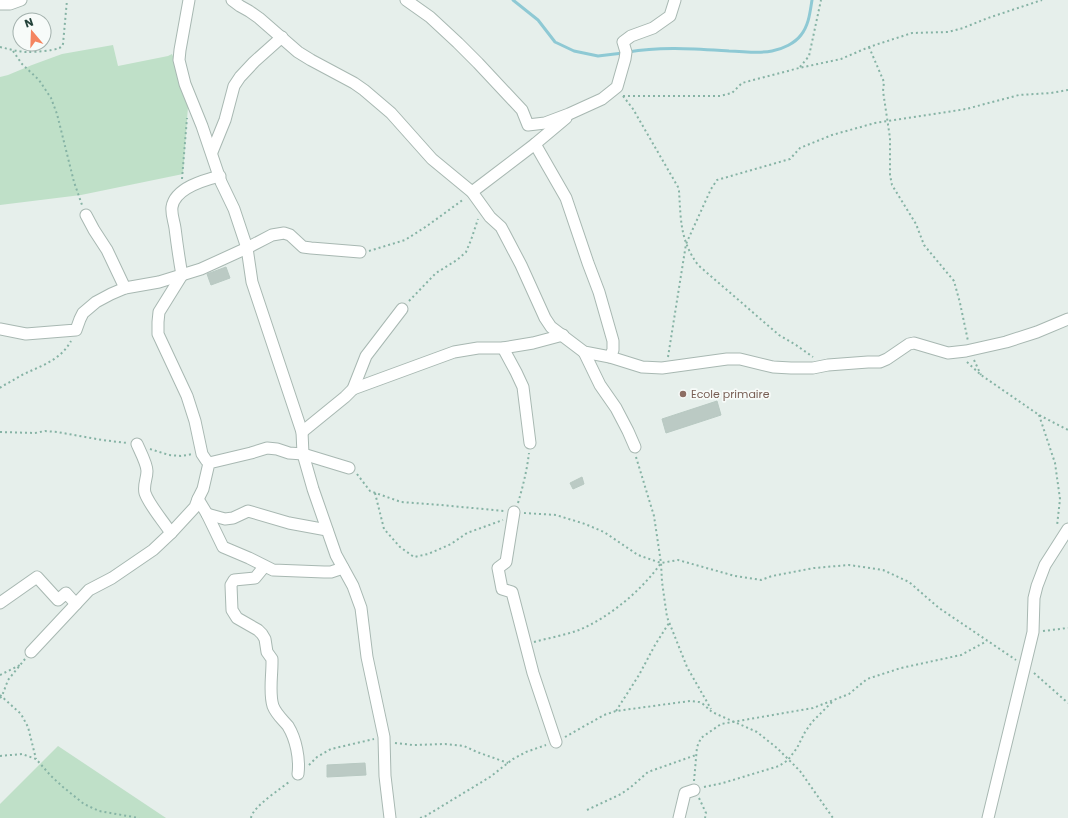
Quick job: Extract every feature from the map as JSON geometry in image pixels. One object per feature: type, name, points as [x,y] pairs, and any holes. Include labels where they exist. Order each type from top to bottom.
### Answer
[{"type":"street","points":[[0,4],[10,4],[21,0]]},
{"type":"street","points":[[189,0],[179,60],[185,84],[234,210],[247,248],[252,282],[302,432],[304,454],[313,489],[336,555],[353,586],[361,608],[367,657],[384,737],[385,776],[390,818]]},
{"type":"street","points":[[232,0],[259,18],[298,52],[364,90],[391,113],[432,159],[472,192],[490,217],[501,227],[521,265],[545,318],[551,327],[584,352],[600,385],[619,414],[635,447]]},
{"type":"street","points":[[406,0],[430,17],[478,63],[522,110],[528,124],[545,124],[602,100],[617,87],[626,52],[623,42],[631,36],[653,28],[670,16],[675,0]]},
{"type":"street","points":[[212,152],[225,120],[234,86],[254,62],[282,37]]},
{"type":"street","points":[[472,192],[535,144],[569,114]]},
{"type":"street","points":[[535,144],[566,198],[599,292],[613,341],[613,350],[610,357]]},
{"type":"street","points":[[31,652],[89,590],[112,578],[153,550],[171,533],[195,507],[203,489],[206,458],[187,396],[158,334],[158,322],[159,312],[182,275],[172,214],[173,204],[179,193],[198,182],[220,176]]},
{"type":"street","points":[[86,215],[94,230],[108,250],[125,288]]},
{"type":"street","points":[[0,329],[26,334],[76,330],[84,313],[96,302],[111,294],[125,288],[159,282],[201,269],[247,248],[272,234],[284,233],[290,235],[304,247],[360,252]]},
{"type":"street","points":[[302,432],[353,389],[366,356],[402,309]]},
{"type":"street","points":[[584,352],[610,357],[642,367],[662,368],[726,359],[740,359],[773,367],[813,368],[828,365],[880,362],[909,344],[914,343],[948,353],[966,354],[1037,332],[1068,320]]},
{"type":"street","points":[[353,389],[454,352],[478,348],[503,348],[533,343],[563,335]]},
{"type":"street","points":[[503,348],[523,387],[530,443]]},
{"type":"street","points":[[137,444],[147,472],[144,486],[145,494],[171,533]]},
{"type":"street","points":[[206,458],[267,448],[289,453],[304,454],[349,468]]},
{"type":"street","points":[[198,500],[207,514],[223,547],[249,558],[264,567],[273,570],[316,572],[331,572],[343,568]]},
{"type":"street","points":[[207,514],[225,519],[233,518],[248,512],[289,523],[327,530]]},
{"type":"street","points":[[514,512],[506,562],[498,568],[502,588],[512,592],[533,673],[556,742]]},
{"type":"street","points":[[988,818],[1033,632],[1034,598],[1037,586],[1045,565],[1063,528]]},
{"type":"street","points":[[264,567],[255,578],[234,580],[231,585],[232,610],[237,618],[258,630],[265,638],[267,652],[272,659],[271,699],[274,708],[292,735],[297,754],[299,769],[298,774]]},
{"type":"street","points":[[0,603],[37,577],[58,600],[66,594],[76,604]]},
{"type":"street","points":[[679,818],[685,793],[694,790]]},
{"type":"path","points":[[52,49],[62,47],[67,0]]},
{"type":"path","points":[[799,68],[809,56],[822,0]]},
{"type":"path","points":[[602,100],[623,96],[720,96],[732,93],[742,83],[841,59],[869,47],[912,33],[948,32],[963,28],[1042,0]]},
{"type":"path","points":[[0,47],[12,50]]},
{"type":"path","points":[[869,47],[871,56],[884,82],[890,138],[890,175],[892,185],[916,224],[924,245],[954,281],[960,303],[966,354],[981,375],[1039,415],[1068,430]]},
{"type":"path","points":[[14,52],[22,64],[39,80],[51,98],[59,121],[74,182],[86,215]]},
{"type":"path","points":[[662,368],[667,363],[668,358],[686,244],[711,189],[718,180],[790,159],[800,148],[874,123],[966,109],[1019,95],[1051,93],[1068,90]]},
{"type":"path","points":[[623,96],[633,109],[678,187],[683,235],[691,256],[698,265],[779,335],[817,360]]},
{"type":"path","points":[[179,193],[183,174],[188,116]]},
{"type":"path","points":[[360,252],[366,252],[405,240],[427,226],[472,192]]},
{"type":"path","points":[[402,309],[436,273],[457,260],[466,252],[482,206]]},
{"type":"path","points":[[0,388],[22,375],[45,365],[64,351],[76,330]]},
{"type":"path","points":[[966,354],[981,375]]},
{"type":"path","points":[[1039,415],[1055,463],[1063,528]]},
{"type":"path","points":[[0,432],[57,432],[137,444],[169,455],[206,458]]},
{"type":"path","points":[[375,493],[384,529],[400,547],[414,557],[428,554],[451,544],[467,533],[505,520],[514,512],[523,488],[527,471],[530,443]]},
{"type":"path","points":[[635,447],[636,459],[654,516],[667,617],[687,667],[712,712],[757,732],[777,748],[800,771],[833,818]]},
{"type":"path","points":[[349,468],[354,470],[370,491],[401,502],[556,515],[604,532],[638,555],[661,563],[678,560],[735,576],[761,580],[772,576],[814,568],[835,566],[849,565],[883,570],[908,582],[939,608],[1024,666],[1068,703]]},
{"type":"path","points":[[526,644],[578,630],[600,620],[632,595],[652,576],[661,563]]},
{"type":"path","points":[[616,711],[639,675],[654,645],[669,623]]},
{"type":"path","points":[[1033,632],[1068,628]]},
{"type":"path","points":[[705,818],[706,813],[694,790],[697,747],[701,738],[721,724],[813,708],[849,694],[867,680],[901,668],[961,655],[987,641]]},
{"type":"path","points":[[31,652],[8,680],[1,696],[21,714],[28,727],[36,759],[51,776],[84,804],[99,811],[139,818]]},
{"type":"path","points":[[0,675],[21,664]]},
{"type":"path","points":[[694,790],[779,766],[788,760],[797,748],[805,732],[835,699]]},
{"type":"path","points":[[251,818],[252,813],[266,800],[318,757],[331,749],[384,737],[395,743],[413,745],[445,744],[464,746],[508,763]]},
{"type":"path","points":[[0,756],[22,754],[36,759]]},
{"type":"path","points":[[587,810],[621,794],[648,772],[696,755]]},
{"type":"green space","points":[[113,45],[118,66],[172,54],[189,93],[183,174],[81,195],[0,205],[0,77],[62,54]]},
{"type":"green space","points":[[58,746],[166,818],[0,818],[0,804]]},
{"type":"building","points":[[226,267],[230,278],[211,285],[207,274]]},
{"type":"building","points":[[717,401],[721,415],[666,433],[662,419]]},
{"type":"building","points":[[582,477],[584,484],[573,489],[570,483]]},
{"type":"building","points":[[365,763],[366,775],[327,777],[327,765]]},
{"type":"waterway","points":[[513,0],[538,20],[555,42],[574,51],[598,56],[623,53]]},
{"type":"waterway","points":[[628,52],[653,49],[756,52],[776,50],[792,43],[804,31],[810,14],[812,0]]},
{"type":"place","name":"Ecole primaire","points":[[683,394]]}]
